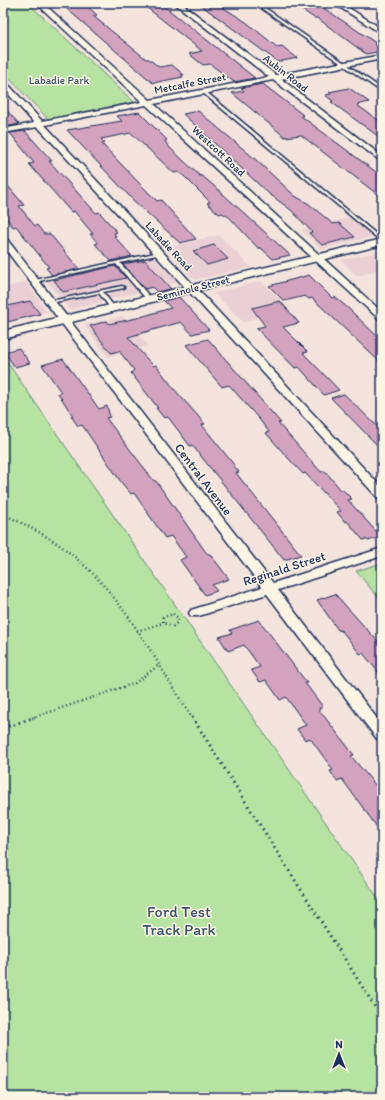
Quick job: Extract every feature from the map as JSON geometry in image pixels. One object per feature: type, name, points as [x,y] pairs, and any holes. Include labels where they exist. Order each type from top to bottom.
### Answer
[{"type":"street","name":"Westcott Road","points":[[39,3],[382,317]]},
{"type":"street","name":"Aubin Road","points":[[177,3],[382,160]]},
{"type":"street","points":[[336,3],[382,32]]},
{"type":"street","name":"Metcalfe Street","points":[[3,131],[382,57]]},
{"type":"street","name":"Labadie Road","points":[[3,84],[382,495]]},
{"type":"street","name":"Central Avenue","points":[[3,240],[382,735]]},
{"type":"street","name":"Seminole Street","points":[[3,335],[382,242]]},
{"type":"street","name":"Reginald Street","points":[[196,613],[382,552]]},
{"type":"lane","points":[[256,3],[382,91]]},
{"type":"lane","points":[[204,92],[382,242]]},
{"type":"lane","points":[[35,281],[158,253]]},
{"type":"lane","points":[[117,263],[149,299]]},
{"type":"lane","points":[[51,302],[122,287]]},
{"type":"lane","points":[[100,292],[113,308]]},
{"type":"path","points":[[3,514],[34,529],[70,553],[100,582],[127,615],[382,1018]]},
{"type":"path","points":[[137,631],[163,623],[173,626],[177,623],[178,618],[175,615],[168,614],[163,617],[163,623]]},
{"type":"path","points":[[3,728],[135,683],[158,665]]},
{"type":"shaded area","points":[[355,216],[379,235],[322,249],[301,230]]},
{"type":"shaded area","points":[[219,235],[251,267],[195,280],[165,248]]},
{"type":"shaded area","points":[[382,251],[382,269],[357,276],[341,260]]},
{"type":"shaded area","points":[[149,253],[178,282],[70,310],[44,278]]},
{"type":"shaded area","points":[[261,281],[290,309],[243,322],[214,293]]},
{"type":"shaded area","points":[[27,282],[47,312],[3,323],[3,288]]},
{"type":"shaded area","points":[[123,316],[148,346],[108,357],[84,325]]},
{"type":"green space","name":"Labadie Park","points":[[3,3],[28,3],[134,102],[48,119],[3,72]]},
{"type":"green space","name":"Ford Test Track Park","points":[[3,356],[382,904],[382,1097],[3,1097]]},
{"type":"green space","points":[[382,563],[382,602],[356,571]]},
{"type":"building","points":[[60,3],[84,3],[97,15],[93,16],[146,59],[149,59],[159,67],[172,65],[184,75],[181,75],[183,77],[153,83]]},
{"type":"building","points":[[141,3],[160,3],[255,78],[234,82],[210,64],[203,65],[189,54],[202,51]]},
{"type":"building","points":[[198,3],[216,3],[246,22],[277,47],[282,46],[297,58],[278,62]]},
{"type":"building","points":[[292,3],[316,3],[376,43],[374,44],[382,49],[382,51],[366,54],[317,18],[314,18]]},
{"type":"building","points":[[263,84],[303,115],[301,116],[380,175],[378,176],[382,179],[382,198],[301,135],[285,137],[232,93],[244,91],[241,88]]},
{"type":"building","points":[[349,88],[369,102],[357,105],[382,123],[382,139],[331,102],[333,101],[325,95],[331,94],[329,92]]},
{"type":"building","points":[[3,106],[19,124],[5,127],[3,124]]},
{"type":"building","points":[[198,111],[254,158],[295,196],[309,204],[333,224],[339,223],[355,237],[322,245],[309,233],[312,232],[291,210],[268,193],[183,114]]},
{"type":"building","points":[[139,112],[167,140],[165,141],[170,148],[290,255],[273,259],[261,248],[258,248],[229,217],[222,213],[219,214],[207,203],[210,202],[184,176],[178,172],[174,173],[131,133],[101,139],[105,143],[102,144],[138,182],[157,201],[161,200],[196,239],[180,243],[133,200],[67,130],[122,121],[117,116]]},
{"type":"building","points":[[25,131],[52,161],[49,161],[96,213],[99,212],[117,232],[114,233],[116,236],[114,236],[132,256],[111,261],[95,244],[98,243],[90,234],[93,234],[74,211],[71,212],[29,164],[34,163],[10,133]]},
{"type":"building","points":[[3,180],[24,205],[19,206],[35,226],[37,225],[44,234],[50,234],[79,269],[52,275],[46,268],[49,267],[16,226],[13,227],[3,214]]},
{"type":"building","points":[[214,245],[228,259],[207,265],[193,251]]},
{"type":"building","points":[[145,260],[171,289],[157,292],[152,287],[145,289],[123,264]]},
{"type":"building","points":[[115,266],[126,278],[63,292],[54,280]]},
{"type":"building","points":[[309,275],[332,298],[335,297],[349,309],[382,341],[382,364],[312,298],[309,299],[305,296],[284,301],[269,286]]},
{"type":"building","points":[[179,297],[209,330],[192,334],[181,322],[128,337],[154,366],[156,365],[175,390],[205,424],[202,425],[239,472],[236,473],[301,555],[284,560],[192,445],[190,446],[168,417],[164,418],[156,408],[158,408],[131,373],[134,370],[119,351],[111,353],[90,326],[107,321],[109,324],[137,318],[171,308],[164,301]]},
{"type":"building","points":[[30,301],[40,314],[3,323],[3,307]]},
{"type":"building","points":[[280,301],[299,323],[283,327],[308,352],[303,353],[339,390],[324,395],[299,367],[295,368],[256,328],[265,326],[252,308]]},
{"type":"building","points":[[208,339],[281,423],[278,423],[321,472],[325,471],[341,490],[343,490],[352,499],[348,500],[381,537],[368,541],[366,539],[363,540],[347,521],[345,522],[337,512],[341,511],[305,473],[303,474],[266,433],[269,432],[229,385],[222,387],[186,345]]},
{"type":"building","points":[[19,348],[30,363],[15,367],[4,352]]},
{"type":"building","points":[[63,359],[99,409],[107,406],[110,417],[106,418],[154,481],[156,481],[205,551],[210,554],[229,579],[212,585],[217,591],[205,595],[180,560],[186,557],[171,536],[165,538],[134,493],[131,494],[121,482],[82,425],[78,426],[71,416],[73,416],[58,393],[61,392],[42,365]]},
{"type":"building","points":[[344,394],[380,429],[382,432],[382,450],[331,398]]},
{"type":"building","points":[[335,594],[382,646],[382,677],[363,653],[360,654],[342,631],[338,630],[317,600]]},
{"type":"building","points":[[259,620],[307,683],[305,683],[323,707],[319,708],[320,711],[354,755],[351,756],[382,793],[382,834],[342,779],[337,781],[330,771],[333,770],[310,738],[305,740],[297,729],[306,725],[286,697],[280,700],[266,680],[260,682],[251,670],[260,667],[244,645],[228,651],[219,637],[232,633],[230,630]]}]
